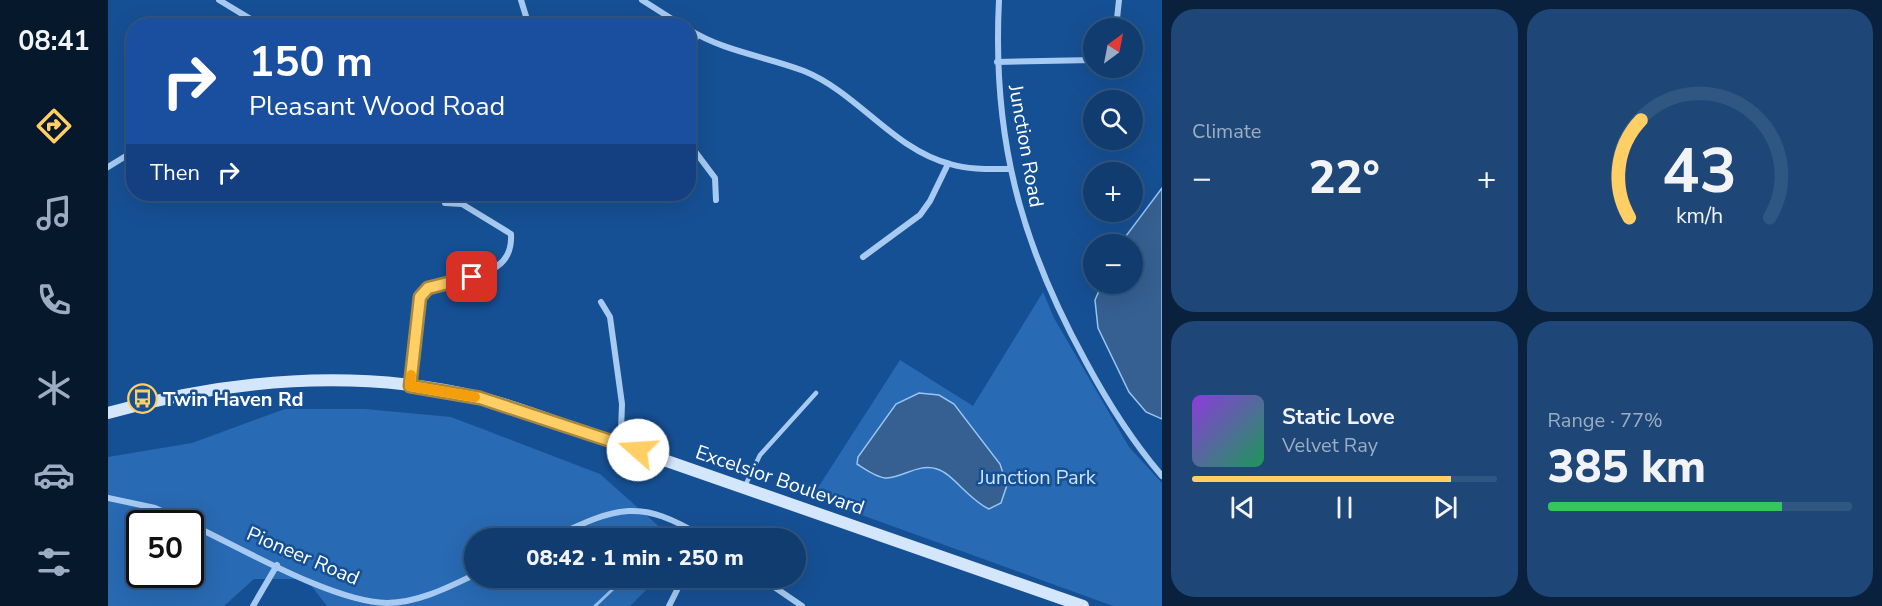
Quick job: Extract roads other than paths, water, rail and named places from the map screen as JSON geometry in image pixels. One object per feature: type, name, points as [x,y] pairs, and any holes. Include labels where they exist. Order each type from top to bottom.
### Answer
[{"type":"main road","name":"Excelsior Boulevard","points":[[108,413],[151,401],[229,386],[334,381],[410,386],[480,398],[617,443],[1083,606]]},
{"type":"street","points":[[219,0],[249,18]]},
{"type":"street","points":[[521,0],[527,18]]},
{"type":"street","points":[[642,0],[670,18]]},
{"type":"street","name":"Junction Road","points":[[999,0],[997,62],[1009,169],[1022,219],[1034,253],[1073,339],[1119,421],[1162,476]]},
{"type":"street","points":[[1117,18],[1119,0]]},
{"type":"street","points":[[696,38],[698,35],[732,50],[805,72],[831,85],[920,151],[948,164],[985,169],[1009,169]]},
{"type":"street","points":[[997,62],[1083,60]]},
{"type":"street","points":[[696,153],[715,178],[716,200]]},
{"type":"street","points":[[108,167],[126,156]]},
{"type":"street","points":[[862,257],[920,215],[948,164]]},
{"type":"street","points":[[410,386],[420,297],[428,288],[485,273],[507,257],[512,248],[511,234],[462,204],[445,203]]},
{"type":"street","points":[[600,302],[610,317],[622,404],[621,432],[617,443]]},
{"type":"street","name":"Pioneer Road","points":[[108,498],[159,510]]},
{"type":"street","points":[[572,528],[596,517],[624,510],[645,510],[686,528]]},
{"type":"street","name":"Pioneer Road","points":[[204,531],[336,591],[387,603],[427,595],[464,579]]},
{"type":"street","points":[[252,606],[277,565]]},
{"type":"street","points":[[669,606],[678,588]]},
{"type":"street","points":[[775,588],[800,605]]},
{"type":"lane","points":[[744,488],[759,455],[816,393]]},
{"type":"waterway","points":[[595,606],[613,589]]},
{"type":"place","name":"Twin Haven Rd","points":[[142,399]]},
{"type":"park label","name":"Junction Park","points":[[1037,477]]}]
